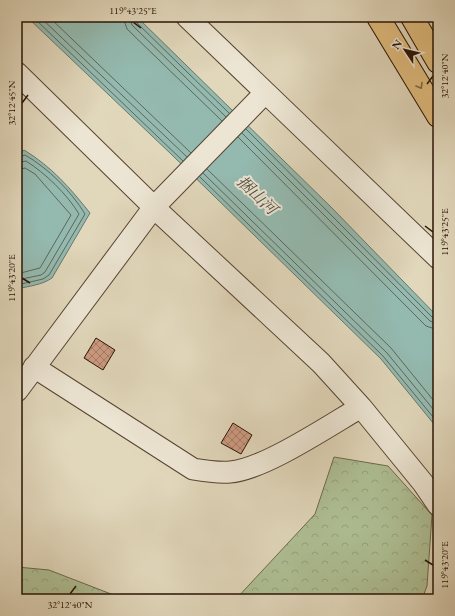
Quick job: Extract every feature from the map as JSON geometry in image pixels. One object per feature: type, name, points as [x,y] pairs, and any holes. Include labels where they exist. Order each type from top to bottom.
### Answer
[{"type":"main road","points":[[378,17],[438,116]]},
{"type":"main road","points":[[412,17],[438,62]]},
{"type":"street","points":[[187,17],[438,258]]},
{"type":"street","points":[[17,73],[154,207],[321,363],[361,407],[423,483],[438,505]]},
{"type":"street","points":[[17,391],[154,207],[265,93]]},
{"type":"street","points":[[34,367],[193,469],[212,472],[231,472],[253,467],[361,407]]},
{"type":"green space","points":[[334,457],[388,466],[432,515],[427,586],[422,599],[236,599],[315,514]]},
{"type":"green space","points":[[17,567],[49,570],[124,599],[17,599]]},
{"type":"water","name":"捆山河","points":[[27,17],[137,17],[331,207],[438,317],[438,429],[381,359],[171,154]]},
{"type":"water","points":[[24,150],[60,178],[90,213],[52,278],[40,284],[17,289],[17,156]]},
{"type":"building","points":[[96,338],[115,350],[103,370],[84,358]]},
{"type":"building","points":[[233,423],[252,435],[241,454],[221,443]]}]
